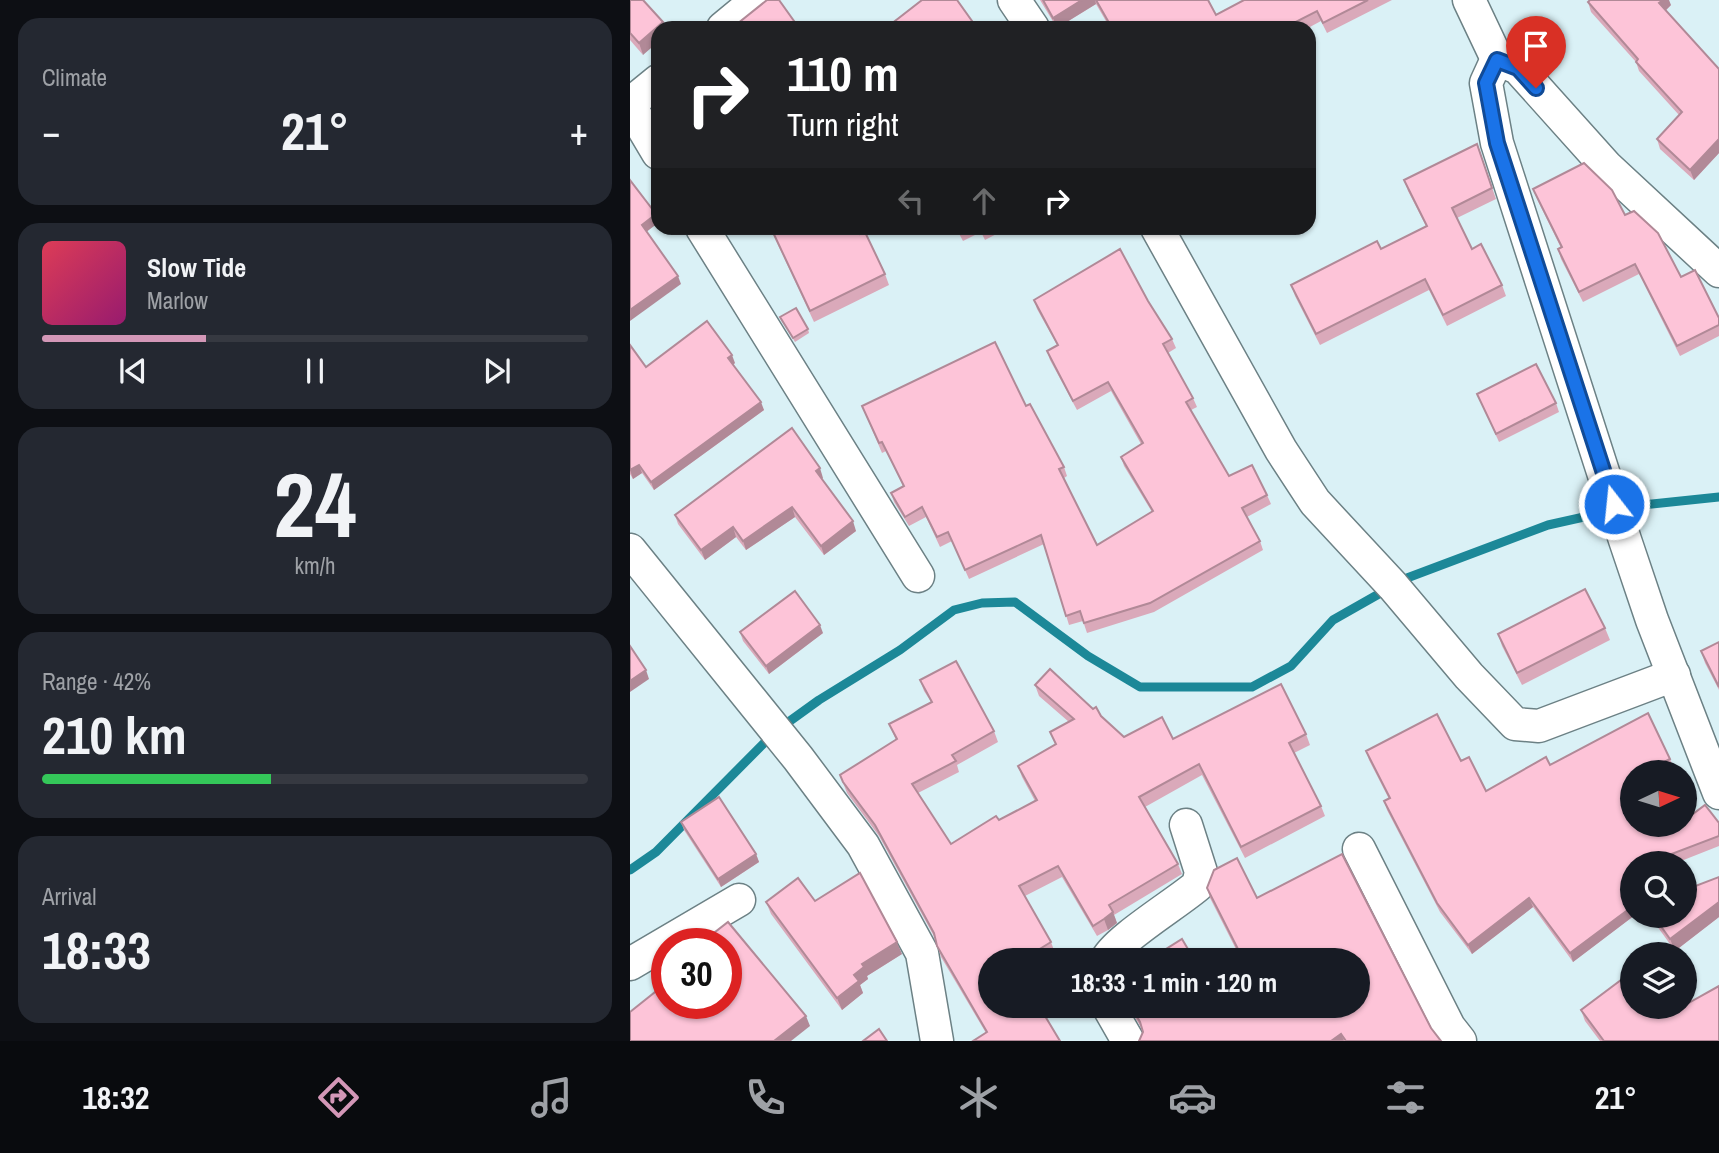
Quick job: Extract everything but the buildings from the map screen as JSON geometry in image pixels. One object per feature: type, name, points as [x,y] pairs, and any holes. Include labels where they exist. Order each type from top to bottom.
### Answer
[{"type":"street","points":[[732,21],[757,0]]},
{"type":"street","points":[[1014,0],[1028,21]]},
{"type":"street","points":[[1469,0],[1497,60],[1518,68],[1606,166],[1719,271]]},
{"type":"street","points":[[1497,60],[1486,83],[1497,143],[1625,540],[1719,793]]},
{"type":"street","points":[[651,87],[630,105],[651,141]]},
{"type":"street","points":[[706,235],[918,576]]},
{"type":"street","points":[[1161,235],[1281,450],[1315,502],[1515,724],[1539,726],[1675,675]]},
{"type":"street","points":[[630,550],[799,758],[863,845],[922,953],[937,1041]]},
{"type":"street","points":[[1116,948],[1198,886],[1201,872],[1186,825]]},
{"type":"street","points":[[1359,849],[1449,1027],[1460,1041]]},
{"type":"street","points":[[630,964],[739,900]]},
{"type":"street","points":[[1115,1018],[1128,1041]]},
{"type":"waterway","points":[[630,870],[656,852],[776,731],[819,700],[900,650],[954,610],[982,603],[1015,602],[1088,656],[1140,687],[1252,687],[1291,666],[1333,620],[1407,578],[1548,525],[1633,506],[1719,497]]},
{"type":"route","points":[[1536,88],[1518,68],[1497,60],[1486,83],[1497,143],[1614,504]]}]
